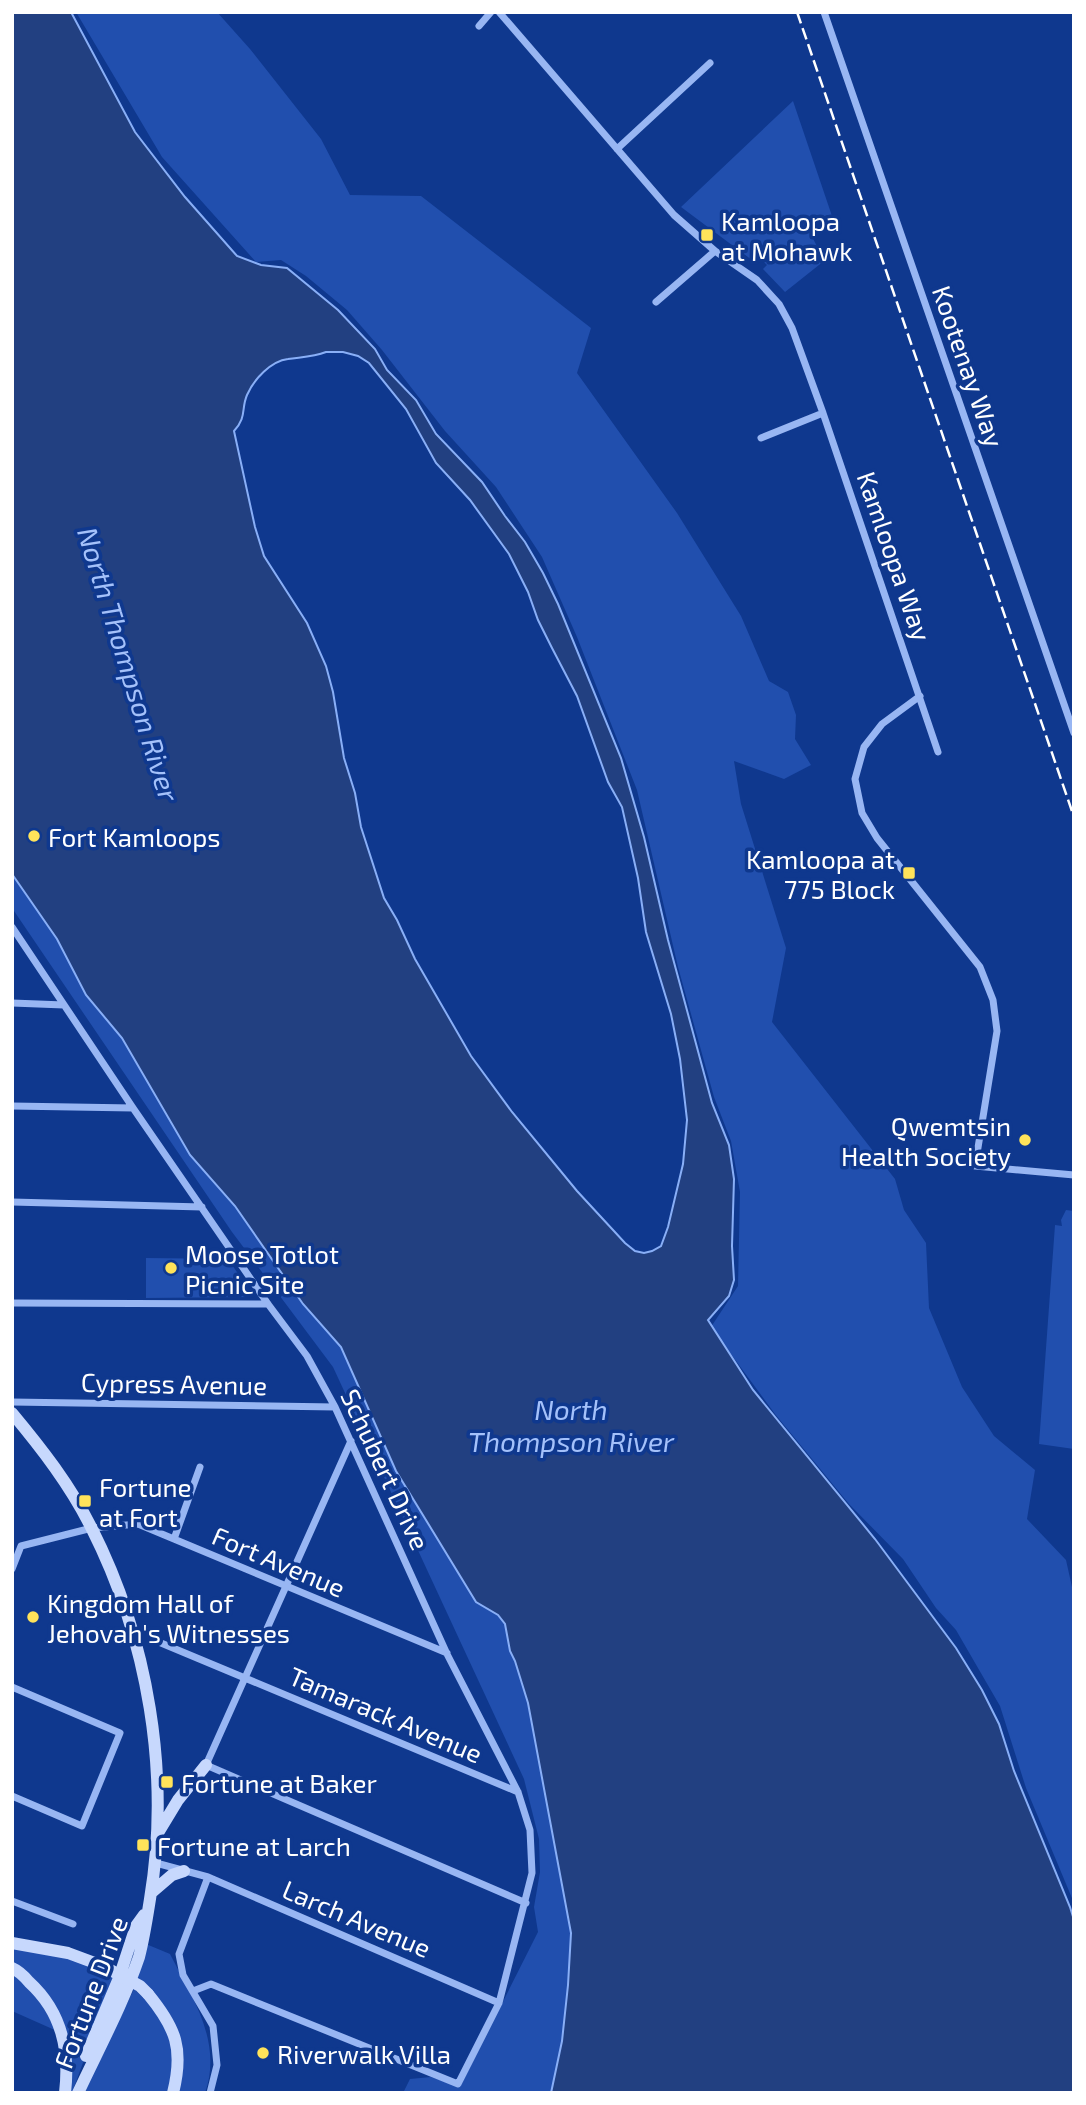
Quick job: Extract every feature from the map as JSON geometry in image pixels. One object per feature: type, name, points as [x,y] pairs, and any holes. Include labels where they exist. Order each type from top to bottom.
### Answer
[{"type":"main road","name":"Fortune Drive","points":[[12,1413],[54,1464],[92,1528],[108,1564],[125,1608],[139,1658],[156,1750],[158,1834],[149,1909],[136,1926],[119,1978],[85,2059],[77,2093]]},
{"type":"main road","points":[[158,1834],[178,1800],[206,1765]]},
{"type":"main road","points":[[151,1893],[172,1875],[184,1871]]},
{"type":"main road","points":[[12,1943],[68,1953],[103,1966],[140,1986],[173,2028],[178,2057],[178,2074],[173,2093]]},
{"type":"main road","points":[[12,1968],[40,1992],[57,2017],[64,2040],[65,2093]]},
{"type":"street","points":[[479,26],[491,12]]},
{"type":"street","name":"Kamloopa Way","points":[[499,12],[674,215],[715,251],[747,272],[779,304],[792,328],[823,413],[938,752]]},
{"type":"street","name":"Kootenay Way","points":[[824,12],[1074,733]]},
{"type":"street","points":[[617,149],[710,64]]},
{"type":"street","points":[[656,302],[715,251]]},
{"type":"street","points":[[761,438],[823,413]]},
{"type":"street","points":[[920,696],[882,724],[864,747],[855,779],[862,813],[877,838],[980,967],[993,1000],[997,1031],[975,1166],[1074,1175]]},
{"type":"street","name":"Schubert Drive","points":[[12,927],[133,1108],[307,1356],[351,1441],[447,1654],[518,1792],[530,1830],[532,1873],[499,2003],[458,2084],[211,1984],[193,1991]]},
{"type":"street","points":[[12,1003],[64,1005]]},
{"type":"street","points":[[12,1106],[133,1108]]},
{"type":"street","points":[[12,1202],[202,1207]]},
{"type":"street","points":[[12,1303],[268,1304]]},
{"type":"street","name":"Cypress Avenue","points":[[12,1402],[335,1407]]},
{"type":"street","points":[[351,1441],[206,1765],[526,1903]]},
{"type":"street","points":[[174,1539],[200,1467]]},
{"type":"street","name":"Fort Avenue","points":[[12,1569],[22,1546],[92,1528],[138,1524],[447,1654]]},
{"type":"street","name":"Tamarack Avenue","points":[[161,1643],[518,1792]]},
{"type":"street","points":[[12,1687],[120,1733],[82,1826],[12,1796]]},
{"type":"street","name":"Larch Avenue","points":[[156,1863],[208,1877],[499,2003]]},
{"type":"street","points":[[208,1877],[178,1954],[183,1975],[213,2026],[217,2065],[210,2093]]},
{"type":"street","points":[[12,1901],[73,1924]]},
{"type":"shaded area","points":[[76,12],[217,12],[321,139],[350,195],[421,196],[591,328],[577,373],[677,513],[741,616],[769,681],[788,692],[796,715],[795,739],[811,765],[784,779],[734,761],[741,804],[786,948],[772,1022],[895,1179],[904,1210],[926,1243],[929,1308],[962,1387],[994,1436],[1035,1470],[1027,1519],[1066,1560],[1074,1596],[1074,1903],[1026,1788],[1000,1706],[956,1630],[936,1608],[903,1559],[849,1504],[775,1414],[711,1327],[738,1286],[740,1192],[731,1141],[714,1097],[678,967],[637,790],[577,637],[542,557],[496,487],[445,431],[347,310],[306,276],[281,260],[256,262],[162,157]]},
{"type":"shaded area","points":[[793,101],[833,219],[808,228],[824,261],[785,292],[763,269],[767,265],[761,259],[756,263],[681,207]]},
{"type":"shaded area","points":[[12,874],[57,939],[86,995],[122,1038],[303,1304],[341,1347],[396,1471],[476,1602],[498,1615],[505,1624],[510,1651],[528,1703],[571,1933],[562,2041],[551,2093],[403,2093],[410,2079],[431,2077],[460,2087],[538,1932],[534,1907],[540,1872],[539,1839],[524,1779],[333,1367],[232,1232],[12,908]]},
{"type":"shaded area","points":[[1066,1210],[1074,1211],[1074,1449],[1039,1444],[1055,1225],[1062,1226],[1061,1220]]},
{"type":"shaded area","points":[[146,1258],[228,1259],[254,1297],[146,1298]]},
{"type":"shaded area","points":[[146,1944],[170,1954],[202,2020],[210,2056],[210,2074],[205,2093],[177,2093],[175,2026],[136,1980]]},
{"type":"shaded area","points":[[12,1948],[64,1957],[114,1977],[72,2093],[68,2093],[60,2016],[12,1963]]},
{"type":"shaded area","points":[[12,1973],[31,1987],[57,2031],[12,2011]]},
{"type":"shaded area","points":[[134,1989],[152,2005],[166,2026],[172,2044],[173,2073],[170,2093],[84,2093]]},
{"type":"water","name":"North Thompson River","points":[[12,12],[71,12],[135,132],[185,197],[237,256],[261,265],[287,268],[338,310],[375,349],[387,370],[416,400],[436,434],[482,482],[525,542],[558,604],[621,758],[712,1103],[729,1145],[734,1179],[734,1280],[729,1296],[708,1320],[753,1390],[875,1539],[956,1648],[999,1724],[1014,1771],[1074,1920],[1074,2093],[551,2093],[562,2041],[571,1933],[528,1703],[510,1651],[505,1624],[498,1615],[476,1602],[396,1471],[341,1347],[303,1304],[235,1206],[190,1155],[122,1038],[86,995],[57,939],[12,874]],"holes":[[[326,352],[343,352],[358,356],[369,363],[406,409],[436,463],[470,500],[509,554],[528,592],[538,620],[577,696],[608,782],[622,807],[638,878],[646,932],[671,1014],[680,1059],[687,1120],[683,1164],[668,1227],[661,1246],[652,1251],[635,1251],[625,1243],[577,1191],[512,1112],[471,1056],[415,959],[384,898],[361,827],[326,666],[307,623],[264,556],[234,431],[242,417],[247,395],[259,377],[275,363]]]},
{"type":"railway","points":[[797,12],[1074,817]]},
{"type":"place","name":"Kamloopa at Mohawk","points":[[707,235]]},
{"type":"place","name":"Fort Kamloops","points":[[34,836]]},
{"type":"place","name":"Kamloopa at 775 Block","points":[[909,873]]},
{"type":"place","name":"Qwemtsin Health Society","points":[[1025,1140]]},
{"type":"place","name":"Moose Totlot Picnic Site","points":[[171,1268]]},
{"type":"place","name":"Fortune at Fort","points":[[85,1501]]},
{"type":"place","name":"Kingdom Hall of Jehovah's Witnesses","points":[[33,1617]]},
{"type":"place","name":"Fortune at Baker","points":[[167,1782]]},
{"type":"place","name":"Fortune at Larch","points":[[143,1845]]},
{"type":"place","name":"Riverwalk Villa","points":[[263,2053]]}]
